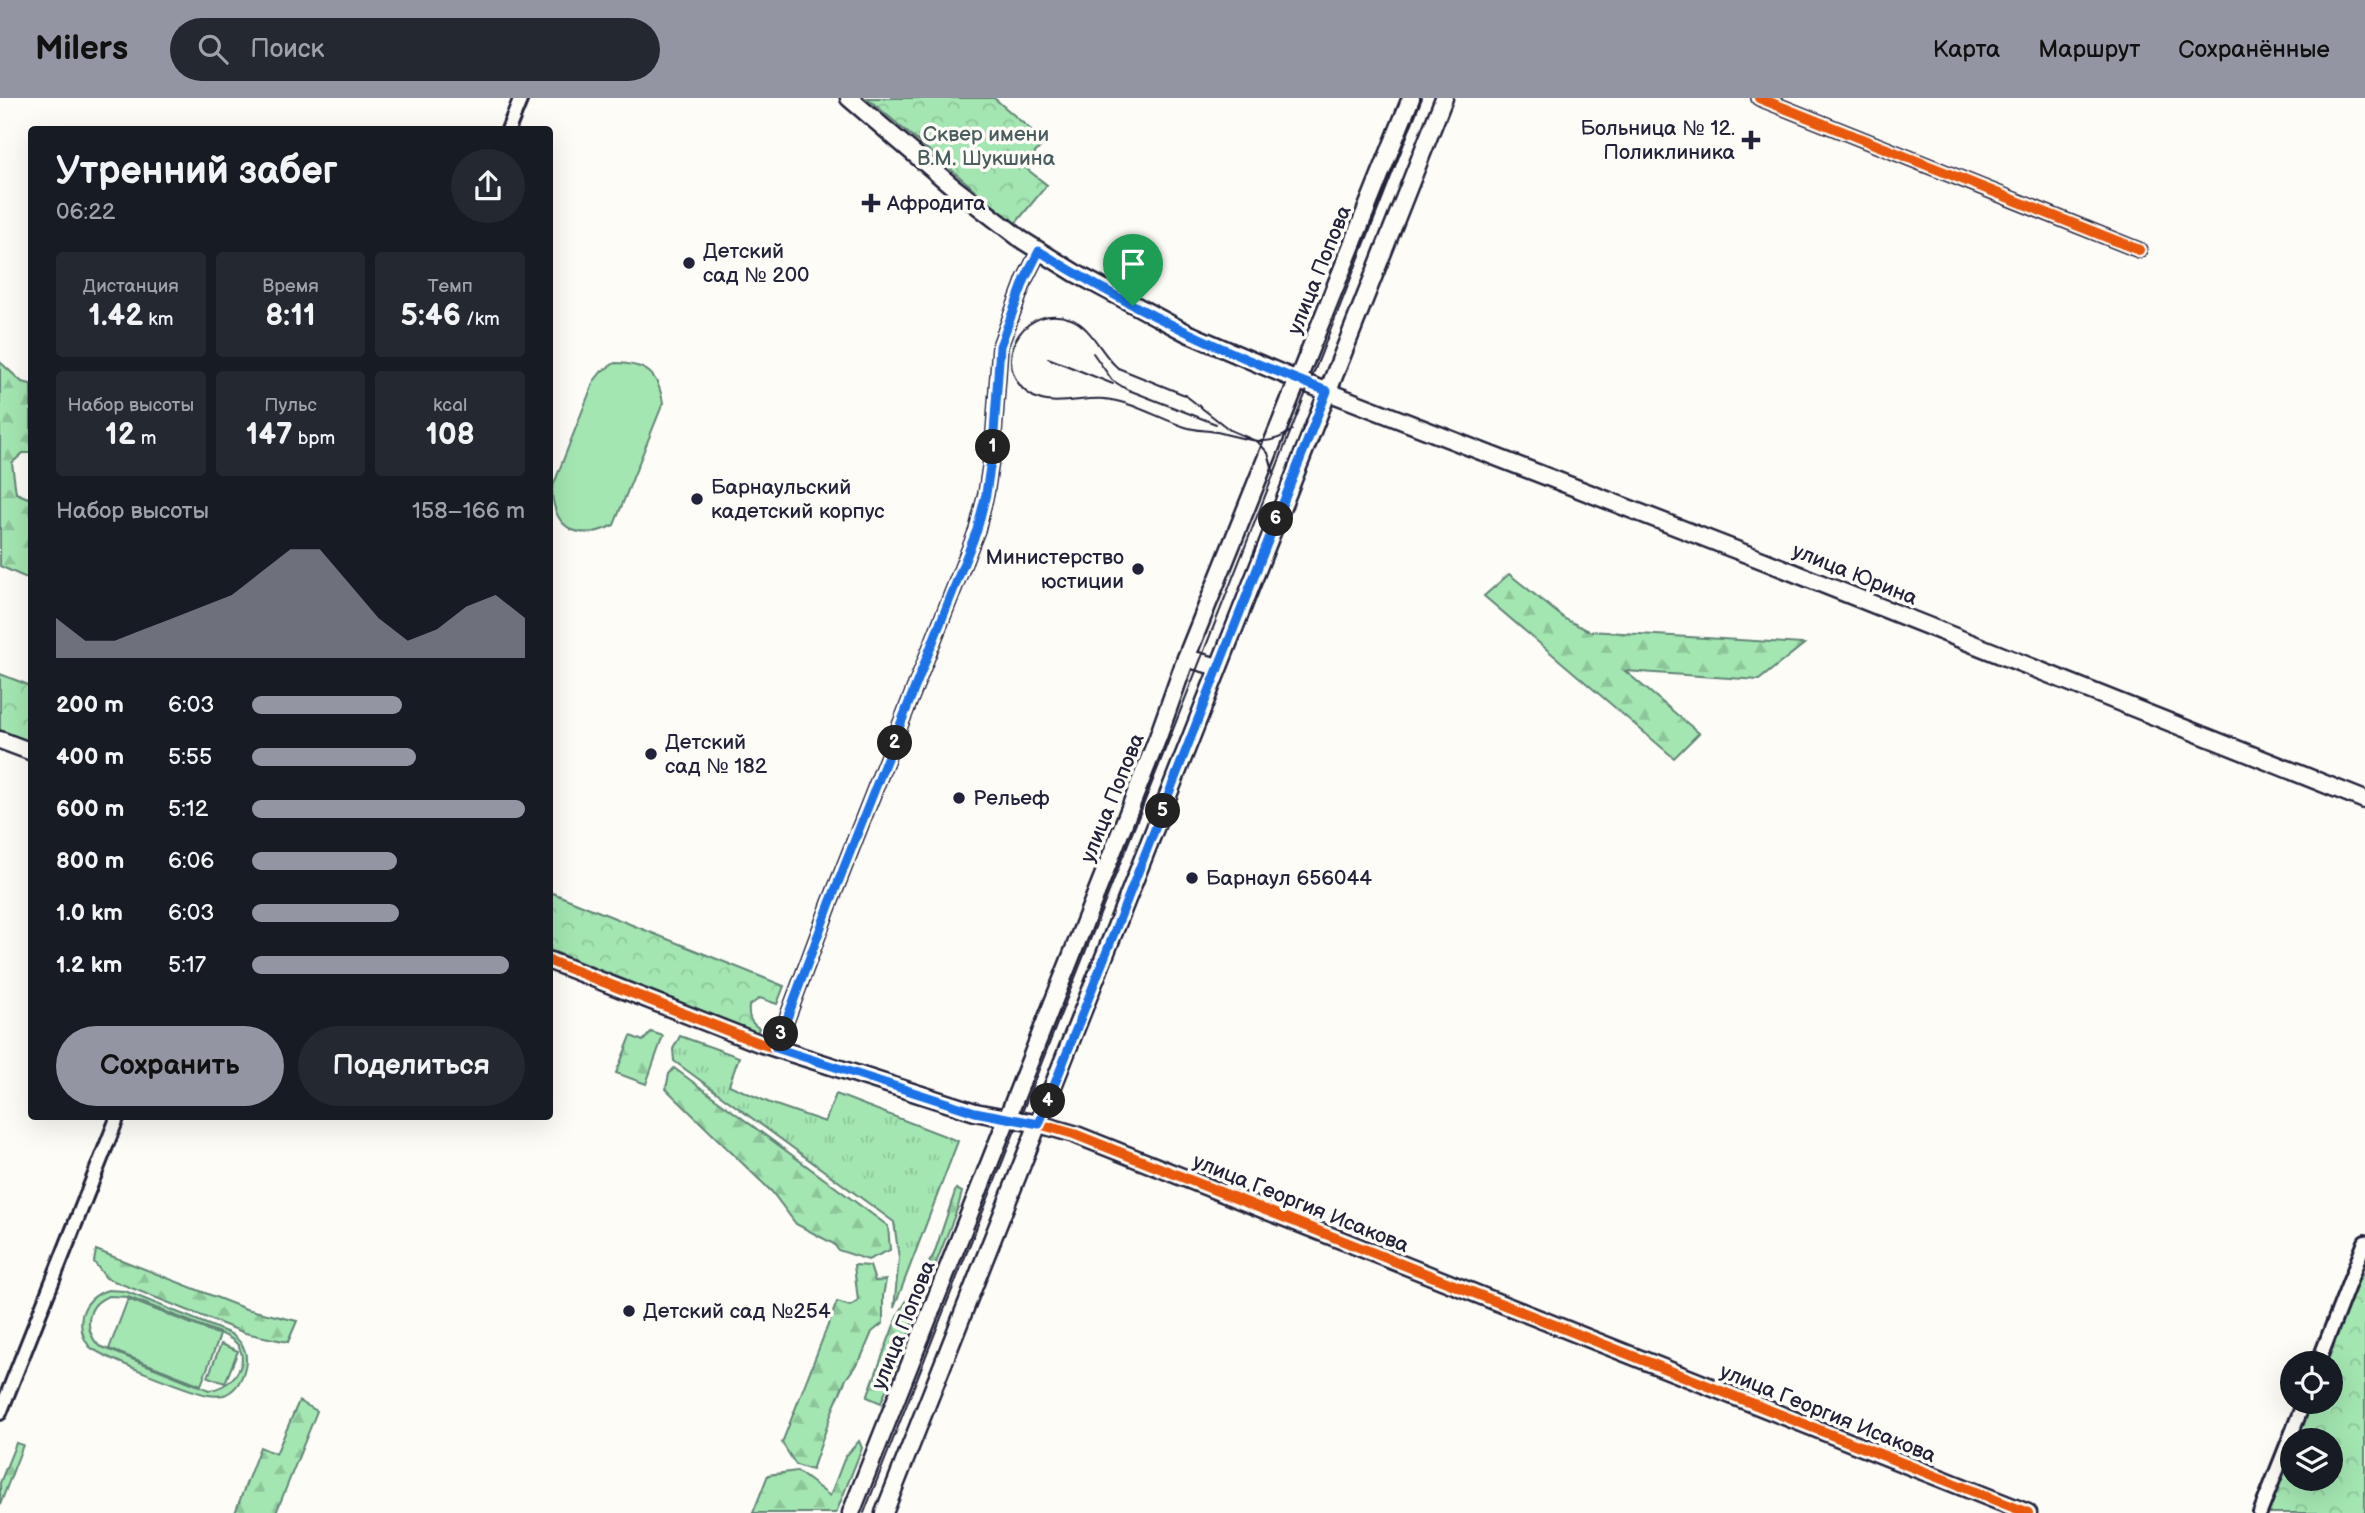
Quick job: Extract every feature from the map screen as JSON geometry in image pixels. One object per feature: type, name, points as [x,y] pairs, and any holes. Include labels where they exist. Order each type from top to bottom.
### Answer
[{"type":"main road","points":[[849,98],[986,213],[1039,251],[1187,333],[1297,380]]},
{"type":"main road","name":"улица Попова","points":[[851,1513],[1158,737],[1186,657],[1411,98]]},
{"type":"main road","points":[[884,1513],[1444,98]]},
{"type":"main road","name":"улица Юрина","points":[[1297,380],[1774,565],[2365,800]]},
{"type":"main road","points":[[1186,657],[1218,667]]},
{"type":"main road","points":[[0,740],[28,750]]},
{"type":"main road","name":"улица Георгия Исакова","points":[[553,962],[776,1048],[975,1112],[1039,1124],[1074,1134],[2028,1513]]},
{"type":"street","points":[[510,126],[521,98]]},
{"type":"street","points":[[1759,98],[2139,250]]},
{"type":"street","points":[[776,1048],[830,903],[977,530],[993,447],[1000,346],[1025,279],[1039,251]]},
{"type":"street","points":[[0,1413],[116,1120]]},
{"type":"street","points":[[2323,1351],[2365,1242]]},
{"type":"street","points":[[2260,1513],[2299,1414]]},
{"type":"green space","name":"Сквер имени В.М. Шукшина","points":[[867,98],[994,98],[1045,142],[1023,166],[1047,185],[1015,224]]},
{"type":"green space","points":[[0,362],[22,382],[28,383],[28,453],[23,453],[12,463],[16,493],[28,498],[28,579],[0,566]]},
{"type":"green space","points":[[615,363],[642,368],[654,377],[663,403],[614,525],[601,530],[579,532],[570,529],[557,514],[553,486],[594,381],[602,371]]},
{"type":"green space","points":[[1509,574],[1565,619],[1589,631],[1804,644],[1759,680],[1625,671],[1699,733],[1674,758],[1484,596]]},
{"type":"green space","points":[[0,674],[28,685],[28,742],[0,730]]},
{"type":"green space","points":[[553,893],[784,986],[777,1004],[760,998],[749,1006],[750,1019],[759,1028],[757,1033],[553,951]]},
{"type":"green space","points":[[651,1032],[663,1036],[646,1084],[616,1073],[631,1036],[643,1041]]},
{"type":"green space","points":[[680,1036],[739,1057],[729,1085],[770,1103],[825,1122],[836,1094],[958,1141],[894,1308],[899,1258],[894,1222],[674,1061],[673,1049]]},
{"type":"green space","points":[[674,1068],[888,1226],[890,1250],[868,1260],[838,1250],[834,1244],[796,1224],[772,1192],[666,1089],[669,1074]]},
{"type":"green space","points":[[956,1189],[962,1192],[958,1207],[881,1403],[867,1397],[897,1317],[934,1254]]},
{"type":"green space","points":[[96,1250],[246,1309],[297,1321],[288,1342],[245,1333],[106,1278],[94,1262]]},
{"type":"green space","points":[[854,1265],[870,1266],[875,1281],[886,1280],[883,1323],[872,1332],[861,1358],[846,1379],[812,1470],[796,1465],[782,1443],[837,1302],[850,1306],[858,1301]]},
{"type":"green space","points":[[2361,1274],[2365,1277],[2365,1513],[2265,1513],[2280,1475],[2280,1491],[2343,1491],[2343,1428],[2299,1428],[2304,1414],[2343,1414],[2343,1351],[2330,1351]]},
{"type":"green space","points":[[108,1290],[125,1291],[231,1334],[243,1346],[246,1355],[244,1371],[237,1385],[224,1395],[208,1395],[126,1365],[89,1346],[82,1331],[82,1315],[95,1296]],"holes":[[[109,1296],[128,1297],[234,1341],[242,1356],[234,1377],[223,1386],[209,1390],[99,1346],[89,1325],[95,1305]]]},
{"type":"green space","points":[[128,1299],[220,1335],[201,1385],[109,1349]]},
{"type":"green space","points":[[221,1344],[238,1351],[225,1383],[208,1377]]},
{"type":"green space","points":[[299,1401],[317,1411],[276,1513],[235,1513],[260,1447],[276,1454]]},
{"type":"green space","points":[[859,1441],[862,1448],[836,1513],[753,1513],[768,1475],[797,1471],[830,1496],[845,1457]]},
{"type":"green space","points":[[16,1443],[23,1445],[0,1505],[0,1483]]},
{"type":"tram line","points":[[864,1513],[1422,98]]},
{"type":"tram line","points":[[1274,474],[1268,453],[1258,442],[1230,430],[1185,395],[1118,368],[1091,334],[1071,319],[1055,316],[1041,318],[1029,324],[1019,334],[1013,347],[1011,360],[1014,375],[1022,388],[1040,400],[1114,400],[1190,428],[1249,440],[1258,441],[1266,441],[1275,439],[1292,430]]},
{"type":"tram line","points":[[1093,353],[1112,380],[1126,389],[1216,424]]},
{"type":"tram line","points":[[1048,358],[1113,384]]},
{"type":"cycle path","points":[[1759,98],[2139,250]]},
{"type":"cycle path","points":[[776,1048],[830,903],[977,530],[993,447],[1000,346],[1025,279],[1039,251]]},
{"type":"cycle path","points":[[553,962],[759,1043],[975,1112],[1039,1124],[1074,1134],[2028,1513]]},
{"type":"place","name":"Больница № 12. Поликлиника","points":[[1751,140]]},
{"type":"place","name":"Афродита","points":[[871,203]]},
{"type":"place","name":"Детский сад № 200","points":[[689,263]]},
{"type":"place","name":"Барнаульский кадетский корпус","points":[[697,499]]},
{"type":"place","name":"Министерство юстиции","points":[[1138,569]]},
{"type":"place","name":"Детский сад № 182","points":[[651,754]]},
{"type":"place","name":"Рельеф","points":[[959,798]]},
{"type":"place","name":"Барнаул 656044","points":[[1192,878]]},
{"type":"place","name":"Детский сад №254","points":[[629,1311]]},
{"type":"route","points":[[1039,251],[1133,306],[1238,356],[1327,391],[1039,1124],[975,1112],[776,1048],[830,903],[977,530],[993,447],[1000,346],[1028,272],[1039,251]]}]
